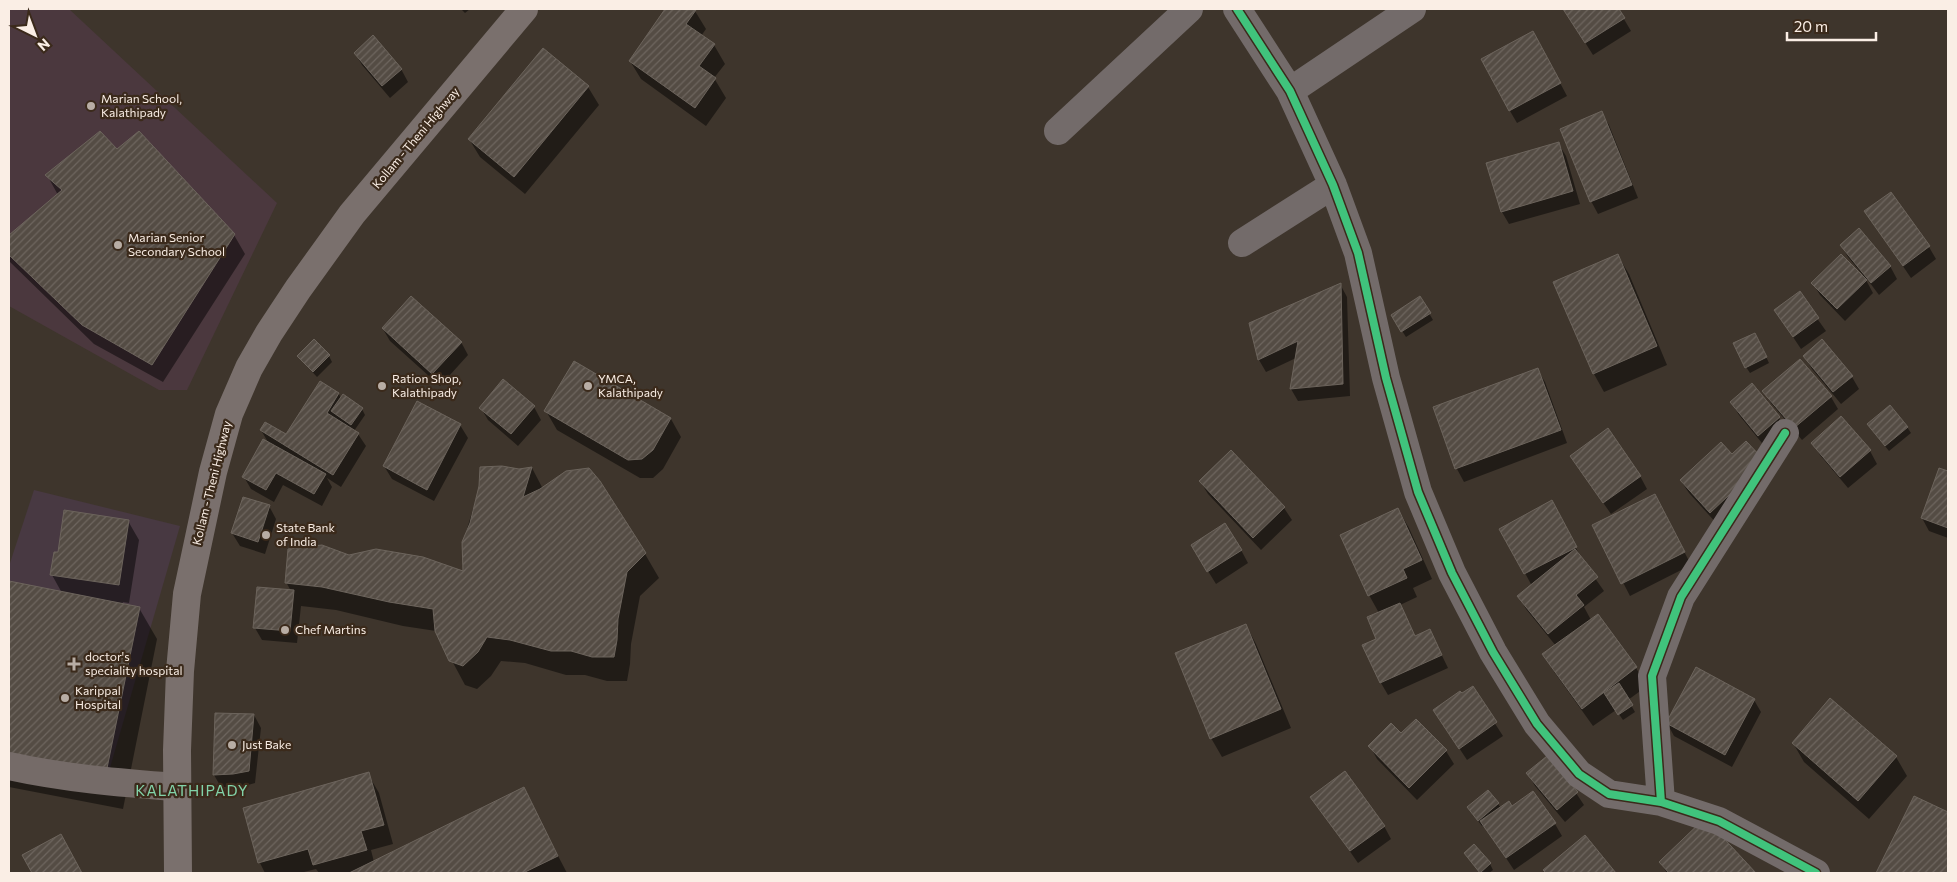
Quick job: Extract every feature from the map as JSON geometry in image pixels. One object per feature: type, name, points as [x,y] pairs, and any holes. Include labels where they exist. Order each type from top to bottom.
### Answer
[{"type":"highway","name":"Kollam - Theni Highway","points":[[178,873],[177,787],[180,670],[187,594],[213,472],[229,414],[249,368],[269,333],[352,214],[524,9]]},
{"type":"main road","points":[[9,766],[44,774],[99,781],[177,787]]},
{"type":"street","points":[[1058,131],[1188,9]]},
{"type":"street","points":[[1237,9],[1290,91],[1333,186],[1358,253],[1386,378],[1418,492],[1452,573],[1493,652],[1537,724],[1579,774],[1609,794],[1662,802],[1719,821],[1816,873]]},
{"type":"street","points":[[1290,91],[1412,9]]},
{"type":"street","points":[[1242,243],[1333,186]]},
{"type":"street","points":[[1662,802],[1652,676],[1681,597],[1785,433]]},
{"type":"shaded area","name":"Marian School, Kalathipady","points":[[9,9],[69,9],[277,203],[187,390],[159,390],[9,306]]},
{"type":"shaded area","name":"doctor's speciality hospital","points":[[34,490],[180,526],[103,792],[9,762],[9,566]]},
{"type":"building","points":[[665,9],[696,10],[686,24],[715,44],[699,66],[716,78],[695,108],[629,61]]},
{"type":"building","points":[[1563,9],[1619,9],[1625,18],[1585,43]]},
{"type":"building","points":[[1533,31],[1561,83],[1509,111],[1481,59]]},
{"type":"building","points":[[373,35],[402,69],[382,86],[354,53]]},
{"type":"building","points":[[543,48],[589,86],[514,177],[468,139]]},
{"type":"building","points":[[1602,111],[1632,185],[1590,202],[1560,129]]},
{"type":"building","name":"Marian Senior Secondary School","points":[[100,131],[117,149],[139,131],[235,234],[152,365],[82,325],[9,255],[9,235],[62,190],[45,175]]},
{"type":"building","points":[[1559,142],[1573,191],[1501,212],[1486,163]]},
{"type":"building","points":[[1891,192],[1930,246],[1903,266],[1864,211]]},
{"type":"building","points":[[1859,228],[1891,266],[1871,283],[1840,245]]},
{"type":"building","points":[[1618,254],[1657,346],[1593,374],[1553,282]]},
{"type":"building","points":[[1841,254],[1867,280],[1837,309],[1811,283]]},
{"type":"building","points":[[1341,283],[1343,384],[1290,389],[1298,341],[1258,360],[1249,323]]},
{"type":"building","points":[[1800,291],[1819,318],[1793,337],[1774,310]]},
{"type":"building","points":[[411,296],[462,342],[432,374],[382,328]]},
{"type":"building","points":[[1420,296],[1431,313],[1401,332],[1391,315]]},
{"type":"building","points":[[1755,333],[1767,357],[1745,368],[1733,343]]},
{"type":"building","points":[[314,339],[330,355],[313,372],[297,356]]},
{"type":"building","points":[[1822,339],[1853,376],[1833,392],[1803,356]]},
{"type":"building","points":[[1800,359],[1832,396],[1794,428],[1762,391]]},
{"type":"building","name":"YMCA, Kalathipady","points":[[574,361],[671,418],[653,450],[642,459],[628,460],[544,411]]},
{"type":"building","points":[[1538,368],[1561,430],[1455,469],[1433,407]]},
{"type":"building","points":[[503,379],[535,406],[511,434],[479,408]]},
{"type":"building","points":[[320,381],[339,393],[327,413],[359,433],[333,475],[260,430],[265,422],[286,434]]},
{"type":"building","points":[[1752,383],[1780,417],[1758,436],[1730,402]]},
{"type":"building","points":[[343,394],[363,408],[351,425],[331,411]]},
{"type":"building","points":[[417,401],[461,424],[427,490],[383,466]]},
{"type":"building","points":[[1890,405],[1908,427],[1885,446],[1867,424]]},
{"type":"building","points":[[1841,416],[1871,450],[1840,477],[1811,443]]},
{"type":"building","points":[[1608,428],[1641,476],[1603,503],[1570,456]]},
{"type":"building","points":[[263,439],[326,474],[314,494],[276,473],[266,490],[242,477]]},
{"type":"building","points":[[1746,441],[1765,461],[1710,513],[1680,480],[1721,442],[1732,454]]},
{"type":"building","points":[[1231,450],[1285,507],[1253,538],[1199,481]]},
{"type":"building","points":[[502,466],[519,469],[532,467],[523,497],[540,489],[566,471],[589,468],[600,481],[646,553],[627,572],[618,619],[614,657],[592,657],[571,651],[551,651],[510,640],[487,637],[478,652],[463,666],[449,661],[435,631],[433,609],[389,602],[322,587],[285,583],[288,549],[322,545],[349,555],[376,549],[423,557],[463,571],[462,542],[470,523],[479,486],[480,467]]},
{"type":"building","points":[[1939,468],[1948,471],[1948,528],[1921,518]]},
{"type":"building","points":[[1655,494],[1685,552],[1621,584],[1592,525]]},
{"type":"building","points":[[243,497],[270,505],[258,542],[231,533]]},
{"type":"building","points":[[1552,500],[1577,547],[1524,574],[1499,529]]},
{"type":"building","points":[[1398,508],[1422,560],[1403,569],[1407,578],[1368,596],[1340,535]]},
{"type":"building","points":[[64,510],[129,520],[119,585],[50,575],[54,552],[58,552]]},
{"type":"building","points":[[1225,523],[1242,550],[1207,572],[1191,545]]},
{"type":"building","points":[[1575,549],[1598,577],[1576,595],[1584,605],[1548,634],[1517,596]]},
{"type":"building","name":"Karippal Hospital","points":[[9,581],[140,607],[105,778],[9,759]]},
{"type":"building","points":[[257,587],[294,590],[290,631],[253,628]]},
{"type":"building","points":[[1400,603],[1415,636],[1430,629],[1442,655],[1380,683],[1362,645],[1376,639],[1367,617]]},
{"type":"building","points":[[1598,614],[1637,667],[1582,709],[1542,654]]},
{"type":"building","points":[[1246,624],[1281,709],[1210,739],[1175,653]]},
{"type":"building","points":[[1696,667],[1755,699],[1725,755],[1666,723]]},
{"type":"building","points":[[1619,683],[1633,705],[1618,715],[1604,693]]},
{"type":"building","points":[[1473,686],[1497,722],[1459,749],[1433,710],[1460,691],[1462,693]]},
{"type":"building","points":[[1830,698],[1897,756],[1858,801],[1792,743]]},
{"type":"building","name":"Just Bake","points":[[215,713],[254,714],[249,771],[213,775]]},
{"type":"building","points":[[1416,719],[1447,750],[1409,788],[1368,746],[1391,723],[1401,733]]},
{"type":"building","points":[[1547,756],[1578,792],[1557,810],[1526,773]]},
{"type":"building","points":[[1345,771],[1385,826],[1350,851],[1310,797]]},
{"type":"building","points":[[369,772],[384,825],[361,831],[367,850],[313,865],[308,849],[258,863],[243,808]]},
{"type":"building","points":[[524,787],[558,856],[523,873],[349,873]]},
{"type":"building","points":[[1488,790],[1499,803],[1478,821],[1467,807]]},
{"type":"building","points":[[1533,791],[1556,823],[1506,858],[1480,821],[1509,801],[1512,806]]},
{"type":"building","points":[[1914,796],[1948,812],[1948,873],[1876,873]]},
{"type":"building","points":[[1705,818],[1756,873],[1669,873],[1659,862]]},
{"type":"building","points":[[61,834],[82,873],[32,873],[22,855]]},
{"type":"building","points":[[1585,835],[1616,873],[1546,873],[1543,870]]},
{"type":"building","points":[[1474,844],[1491,863],[1480,873],[1464,853]]},
{"type":"cycle path","points":[[1237,9],[1290,91],[1333,185],[1358,253],[1386,378],[1418,492],[1452,573],[1493,652],[1537,724],[1579,774],[1609,794],[1661,802],[1719,821],[1816,873]]},
{"type":"cycle path","points":[[1661,802],[1652,676],[1681,597],[1785,433]]},
{"type":"place","name":"Marian School, Kalathipady","points":[[91,106]]},
{"type":"place","name":"Marian Senior Secondary School","points":[[118,245]]},
{"type":"place","name":"Ration Shop, Kalathipady","points":[[382,386]]},
{"type":"place","name":"YMCA, Kalathipady","points":[[588,386]]},
{"type":"place","name":"State Bank of India","points":[[266,535]]},
{"type":"place","name":"Chef Martins","points":[[285,630]]},
{"type":"place","name":"doctor's speciality hospital","points":[[74,664]]},
{"type":"place","name":"Karippal Hospital","points":[[65,698]]},
{"type":"place","name":"Just Bake","points":[[232,745]]},
{"type":"district","name":"KALATHIPADY","points":[[192,791]]}]
